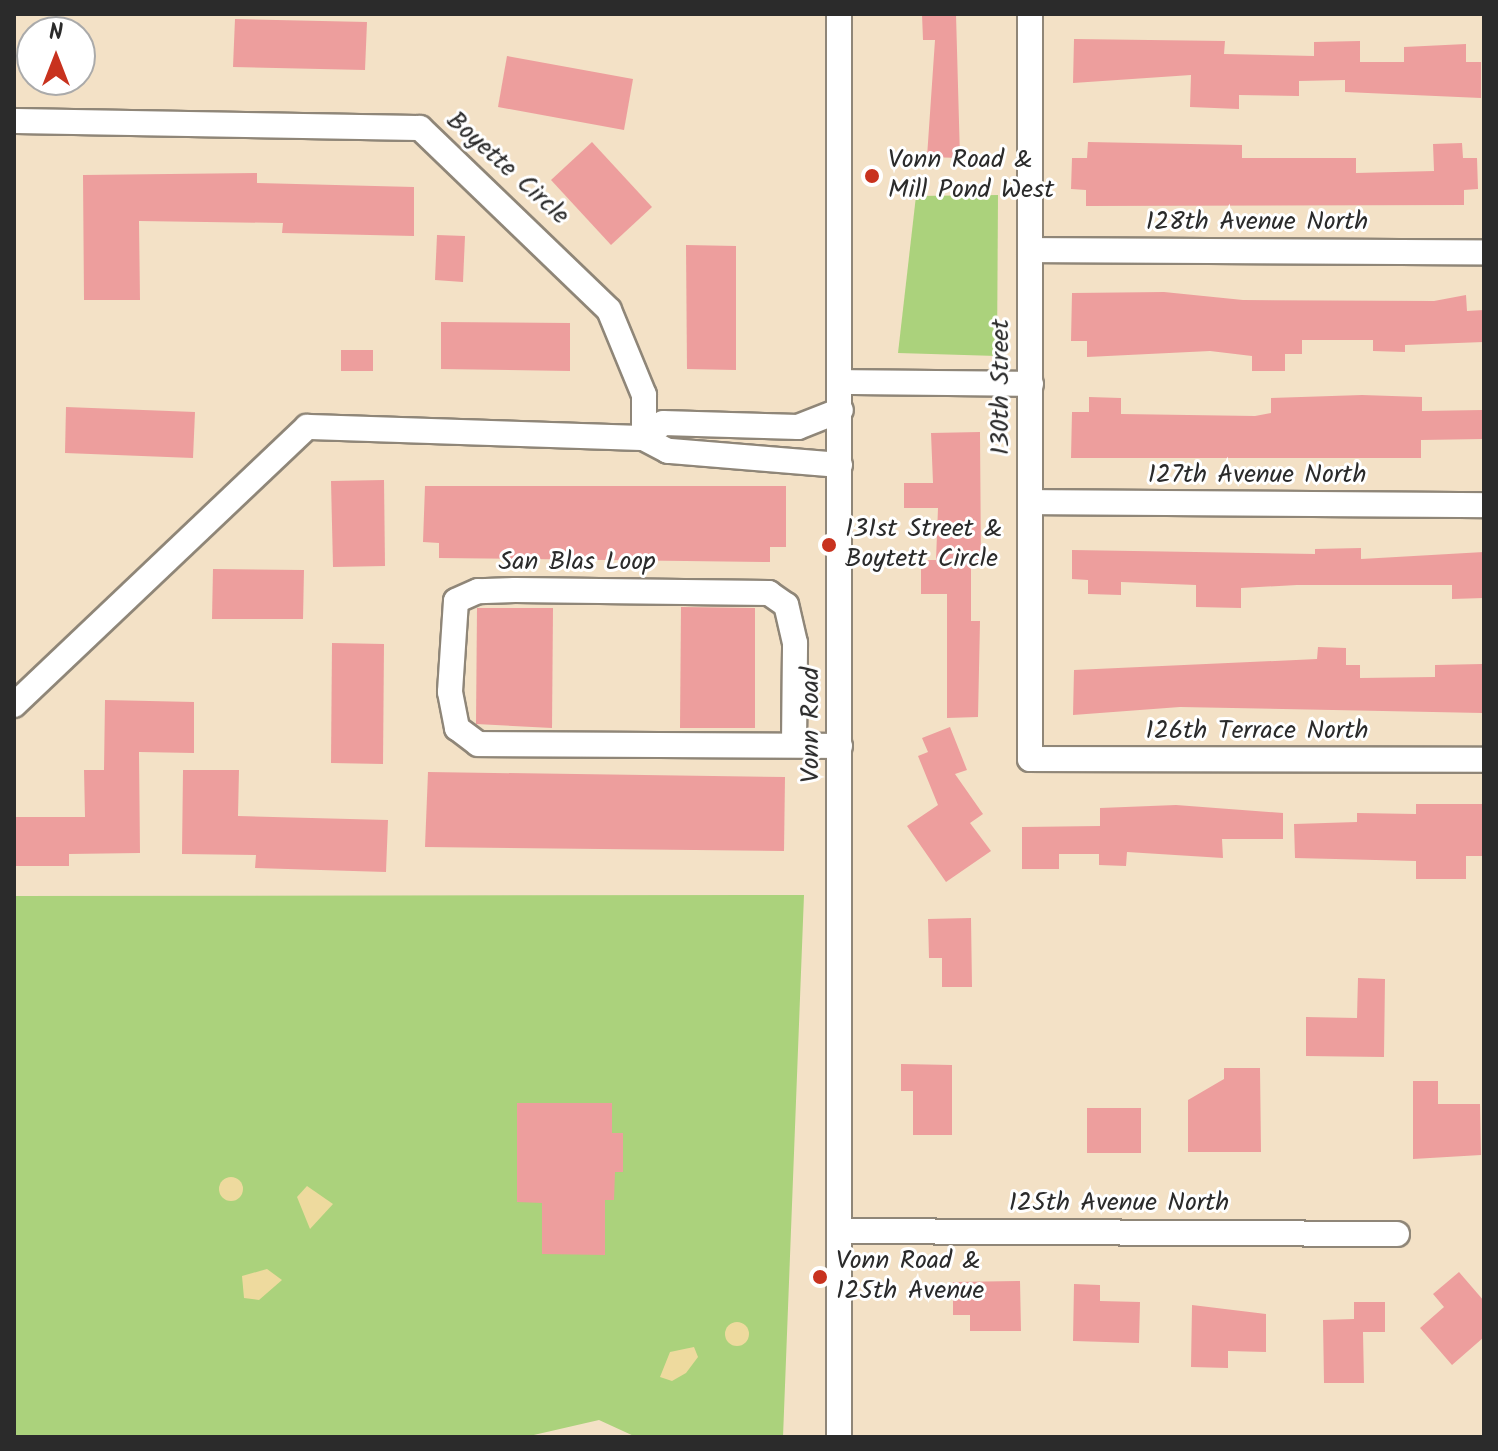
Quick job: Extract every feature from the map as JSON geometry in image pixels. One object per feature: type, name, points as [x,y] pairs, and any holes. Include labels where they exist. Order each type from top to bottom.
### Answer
[{"type":"street","name":"Vonn Road","points":[[839,14],[839,1437]]},
{"type":"street","name":"130th Street","points":[[1030,14],[1030,759]]},
{"type":"street","name":"Boyette Circle","points":[[14,121],[420,128],[609,310],[640,380],[644,438]]},
{"type":"street","name":"128th Avenue North","points":[[1030,250],[1484,252]]},
{"type":"street","points":[[841,382],[1031,384]]},
{"type":"street","points":[[644,438],[663,423],[798,427],[841,410]]},
{"type":"street","points":[[14,705],[307,427],[644,438],[668,451],[840,465]]},
{"type":"street","name":"127th Avenue North","points":[[1031,502],[1484,505]]},
{"type":"street","name":"San Blas Loop","points":[[794,744],[795,643],[786,605],[769,593],[515,590],[478,591],[456,601],[450,692],[457,728],[478,744],[840,746]]},
{"type":"street","name":"126th Terrace North","points":[[1030,759],[1484,760]]},
{"type":"street","name":"125th Avenue North","points":[[840,1231],[1397,1234]]},
{"type":"green space","points":[[998,195],[997,356],[898,353],[916,196]]},
{"type":"green space","points":[[804,895],[783,1437],[636,1437],[599,1420],[525,1437],[14,1437],[14,896]]},
{"type":"sand","points":[[231,1177],[240,1180],[243,1189],[240,1198],[231,1201],[222,1198],[219,1189],[222,1180]]},
{"type":"sand","points":[[307,1186],[333,1204],[310,1229],[297,1197]]},
{"type":"sand","points":[[267,1269],[282,1280],[259,1300],[244,1298],[242,1276]]},
{"type":"sand","points":[[732,1322],[742,1322],[749,1329],[749,1339],[742,1346],[732,1346],[725,1339],[725,1329]]},
{"type":"sand","points":[[694,1347],[698,1357],[686,1373],[672,1381],[660,1377],[670,1352]]},
{"type":"building","points":[[922,14],[956,14],[960,158],[927,157],[935,40],[923,40]]},
{"type":"building","points":[[235,19],[367,22],[365,70],[233,67]]},
{"type":"building","points":[[1074,39],[1225,41],[1224,54],[1314,56],[1314,42],[1360,41],[1360,62],[1404,62],[1404,47],[1466,44],[1466,62],[1481,62],[1481,98],[1345,92],[1345,80],[1299,81],[1299,96],[1239,95],[1239,109],[1190,107],[1191,75],[1073,83]]},
{"type":"building","points":[[507,56],[633,79],[624,130],[498,107]]},
{"type":"building","points":[[592,142],[652,207],[611,245],[551,180]]},
{"type":"building","points":[[1088,142],[1242,145],[1242,158],[1356,158],[1356,173],[1434,171],[1433,144],[1462,143],[1463,158],[1477,158],[1478,189],[1464,190],[1464,205],[1086,206],[1086,190],[1071,189],[1072,158],[1087,158]]},
{"type":"building","points":[[257,173],[257,183],[414,187],[414,236],[282,233],[283,223],[139,221],[140,300],[84,300],[83,175]]},
{"type":"building","points":[[437,235],[465,236],[463,282],[435,280]]},
{"type":"building","points":[[686,245],[736,246],[736,370],[687,369]]},
{"type":"building","points":[[1164,292],[1243,300],[1434,301],[1466,295],[1467,311],[1484,310],[1484,342],[1405,345],[1405,352],[1373,351],[1373,340],[1302,340],[1302,354],[1285,354],[1285,371],[1252,371],[1252,356],[1210,351],[1087,357],[1087,341],[1071,341],[1072,293]]},
{"type":"building","points":[[441,322],[570,323],[570,371],[441,369]]},
{"type":"building","points":[[341,350],[373,350],[373,371],[341,371]]},
{"type":"building","points":[[1089,397],[1121,398],[1121,414],[1255,416],[1271,413],[1271,398],[1422,397],[1422,411],[1483,410],[1483,439],[1421,440],[1421,458],[1071,458],[1072,412],[1089,412]]},
{"type":"building","points":[[66,407],[195,412],[193,458],[65,453]]},
{"type":"building","points":[[980,432],[981,565],[971,565],[971,621],[980,621],[978,717],[947,718],[947,594],[921,594],[921,560],[936,560],[938,508],[904,508],[904,483],[933,483],[931,433]]},
{"type":"building","points":[[384,480],[385,566],[333,567],[331,481]]},
{"type":"building","points":[[425,486],[786,486],[786,547],[770,547],[770,562],[439,558],[439,543],[423,542]]},
{"type":"building","points":[[1361,548],[1361,559],[1484,552],[1484,598],[1452,599],[1452,585],[1297,585],[1241,588],[1241,608],[1196,607],[1196,585],[1121,582],[1121,595],[1088,594],[1088,580],[1072,579],[1072,550],[1315,554],[1315,549]]},
{"type":"building","points":[[213,569],[304,570],[303,619],[212,619]]},
{"type":"building","points":[[681,607],[755,608],[755,728],[680,728]]},
{"type":"building","points":[[477,608],[553,608],[552,728],[476,724]]},
{"type":"building","points":[[332,643],[384,644],[383,764],[331,763]]},
{"type":"building","points":[[1318,647],[1346,648],[1346,665],[1360,665],[1360,678],[1435,677],[1435,665],[1482,664],[1483,713],[1180,707],[1073,715],[1074,670],[1317,659]]},
{"type":"building","points":[[105,700],[194,702],[194,753],[139,752],[140,853],[69,854],[69,866],[14,866],[14,817],[85,817],[84,770],[104,770]]},
{"type":"building","points":[[950,727],[967,770],[955,774],[983,814],[970,823],[991,851],[946,882],[907,826],[938,805],[918,756],[928,752],[922,738]]},
{"type":"building","points":[[183,770],[239,770],[238,816],[388,820],[386,872],[255,868],[256,855],[182,854]]},
{"type":"building","points":[[428,772],[785,777],[784,851],[425,847]]},
{"type":"building","points":[[1416,804],[1484,804],[1484,856],[1466,856],[1466,879],[1416,879],[1416,861],[1295,858],[1294,824],[1357,822],[1357,813],[1416,814]]},
{"type":"building","points":[[1176,805],[1283,813],[1283,839],[1222,839],[1223,858],[1127,852],[1126,866],[1099,865],[1099,854],[1059,854],[1059,869],[1022,869],[1022,827],[1100,826],[1100,808]]},
{"type":"building","points":[[971,918],[972,987],[942,987],[942,958],[929,958],[928,919]]},
{"type":"building","points":[[1358,978],[1385,979],[1384,1057],[1306,1056],[1306,1017],[1357,1018]]},
{"type":"building","points":[[901,1064],[952,1065],[952,1135],[913,1135],[913,1091],[901,1091]]},
{"type":"building","points":[[1224,1068],[1260,1068],[1261,1152],[1188,1152],[1188,1100],[1224,1079]]},
{"type":"building","points":[[1413,1081],[1438,1081],[1438,1104],[1480,1104],[1481,1155],[1413,1159]]},
{"type":"building","points":[[517,1103],[612,1103],[612,1133],[623,1133],[623,1172],[615,1172],[614,1200],[605,1200],[605,1255],[542,1254],[542,1203],[517,1202]]},
{"type":"building","points":[[1087,1108],[1141,1108],[1141,1153],[1087,1153]]},
{"type":"building","points":[[1459,1272],[1484,1301],[1484,1337],[1452,1365],[1420,1328],[1444,1307],[1433,1294]]},
{"type":"building","points":[[1020,1281],[1021,1331],[970,1331],[970,1315],[953,1315],[953,1282]]},
{"type":"building","points":[[1074,1284],[1100,1285],[1100,1301],[1140,1302],[1139,1343],[1073,1341]]},
{"type":"building","points":[[1354,1302],[1385,1302],[1385,1332],[1363,1332],[1364,1383],[1324,1383],[1323,1320],[1354,1319]]},
{"type":"building","points":[[1192,1305],[1266,1314],[1266,1352],[1228,1351],[1228,1368],[1191,1367]]},
{"type":"place","name":"Vonn Road & Mill Pond West","points":[[872,176]]},
{"type":"place","name":"131st Street & Boytett Circle","points":[[829,545]]},
{"type":"place","name":"Vonn Road & 125th Avenue","points":[[820,1277]]}]
